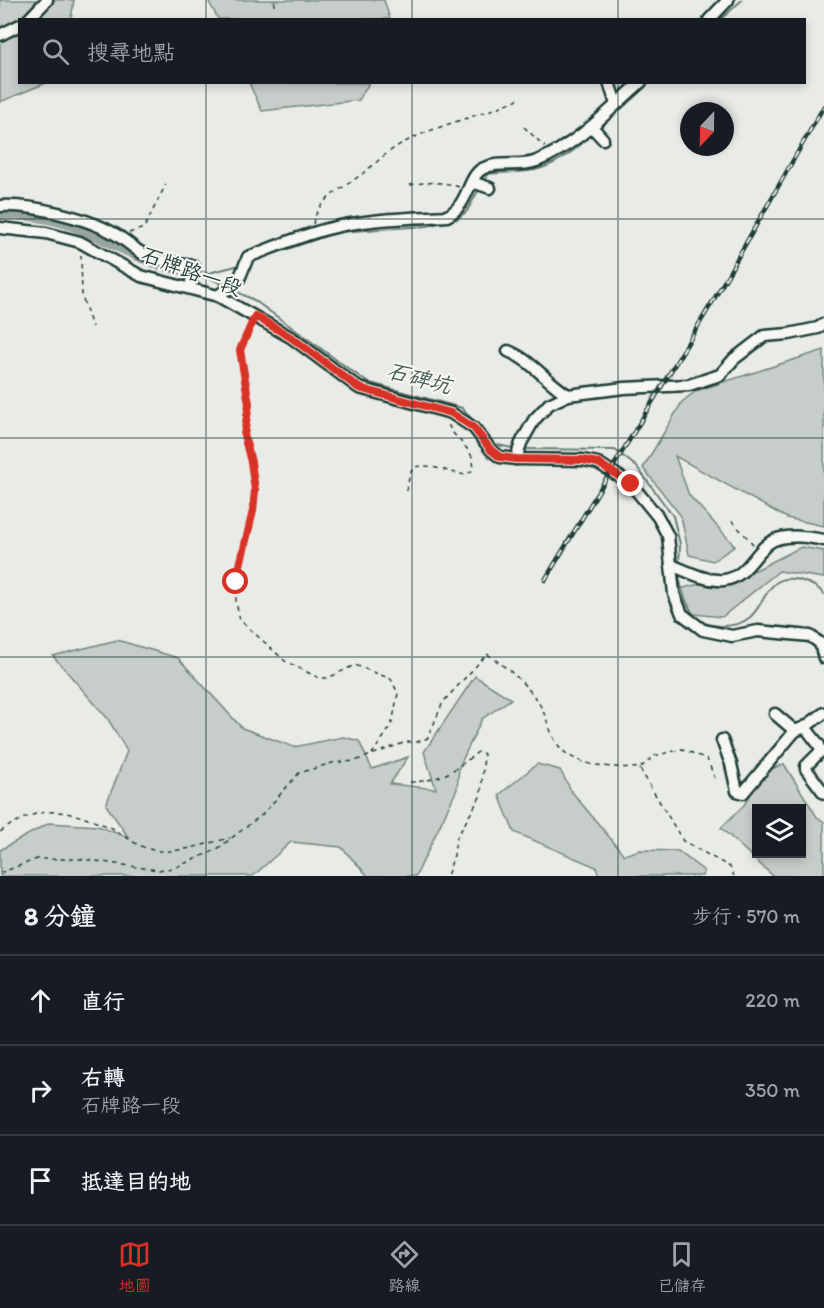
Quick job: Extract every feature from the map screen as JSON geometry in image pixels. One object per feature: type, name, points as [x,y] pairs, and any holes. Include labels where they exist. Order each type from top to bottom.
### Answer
[{"type":"street","points":[[30,18],[46,0]]},
{"type":"street","points":[[711,18],[728,0]]},
{"type":"street","points":[[0,35],[18,25]]},
{"type":"street","points":[[610,84],[616,104]]},
{"type":"street","points":[[218,296],[239,279],[248,258],[327,228],[447,216],[456,211],[476,174],[483,168],[498,164],[534,162],[552,154],[579,138],[639,84]]},
{"type":"street","points":[[592,127],[603,139]]},
{"type":"street","points":[[470,187],[490,188]]},
{"type":"street","points":[[0,206],[36,210],[86,220],[157,260],[194,266],[190,288]]},
{"type":"street","name":"石牌路一段","points":[[0,228],[46,233],[80,242],[141,276],[218,296],[292,338],[359,388],[451,413],[474,428],[491,450],[500,457],[583,460],[598,463],[631,484],[665,529],[674,594],[682,614],[703,630],[732,636],[759,631],[810,636],[820,643],[824,658]]},
{"type":"street","points":[[516,459],[521,443],[534,420],[549,404],[568,395],[624,388],[689,385],[720,375],[734,359],[764,336],[789,334],[818,328],[824,324]]},
{"type":"street","points":[[508,351],[524,359],[554,386],[568,395]]},
{"type":"street","points":[[671,565],[705,578],[725,581],[747,568],[772,541],[806,537],[824,540]]},
{"type":"street","points":[[722,740],[737,791],[740,794],[746,791],[800,729],[824,713]]},
{"type":"street","points":[[775,714],[800,729],[819,745],[821,751],[806,766],[806,770],[824,793]]},
{"type":"path","points":[[274,6],[275,0]]},
{"type":"path","points":[[311,234],[314,217],[322,202],[360,176],[386,153],[406,141],[481,115],[518,99]]},
{"type":"path","points":[[524,127],[552,154]]},
{"type":"path","points":[[410,185],[421,183],[470,187]]},
{"type":"path","points":[[117,236],[144,228],[166,184]]},
{"type":"path","points":[[80,242],[82,296],[92,327]]},
{"type":"path","points":[[255,316],[240,350],[249,404],[244,435],[255,490],[253,511],[236,582],[236,602],[240,620],[285,661],[319,678],[328,678],[355,665],[391,680],[398,693],[393,719],[390,728],[372,756]]},
{"type":"path","points":[[407,490],[410,475],[413,468],[417,466],[434,467],[454,474],[466,475],[473,470],[474,462],[471,454],[464,443],[451,432],[447,423],[451,413]]},
{"type":"path","points":[[732,521],[760,552]]},
{"type":"path","points":[[0,873],[37,859],[81,859],[158,870],[174,868],[216,850],[263,814],[299,773],[332,763],[355,761],[406,742],[417,742],[428,738],[443,702],[487,654],[510,669],[526,686],[541,706],[558,745],[567,755],[591,764],[640,768],[654,756],[682,749],[707,759],[716,781]]},
{"type":"path","points":[[410,782],[420,782],[449,774],[479,751],[483,754],[481,795],[456,839],[454,855],[447,875],[453,876]]},
{"type":"path","points":[[640,768],[683,841],[730,867],[734,876]]},
{"type":"path","points":[[0,832],[13,823],[48,811],[70,812],[110,827],[136,843],[165,852],[230,838]]},
{"type":"shaded area","points":[[0,0],[74,0],[71,18],[18,18],[18,84],[44,84],[0,102]]},
{"type":"shaded area","points":[[208,0],[384,0],[390,18],[217,18]]},
{"type":"shaded area","points":[[249,84],[368,84],[359,100],[262,111]]},
{"type":"shaded area","points":[[824,350],[824,526],[787,518],[675,456],[689,495],[735,546],[713,561],[689,555],[681,516],[643,468],[682,402],[696,391]]},
{"type":"shaded area","points":[[801,547],[824,551],[824,578],[779,571],[722,617],[685,613],[679,589],[756,570]]},
{"type":"shaded area","points":[[117,640],[178,658],[242,728],[294,747],[343,737],[359,741],[372,769],[408,757],[390,784],[436,789],[424,752],[475,676],[511,699],[482,719],[459,767],[457,789],[416,876],[368,876],[341,847],[291,842],[253,876],[0,876],[0,850],[49,823],[98,826],[129,838],[106,805],[127,751],[108,719],[53,656]]},
{"type":"shaded area","points":[[537,764],[560,770],[572,792],[624,855],[640,850],[678,851],[704,871],[702,876],[599,876],[596,867],[514,832],[499,795]]},
{"type":"shaded area","points":[[784,764],[817,817],[824,822],[824,876],[773,876],[754,858],[806,858],[806,804],[752,804],[752,857],[721,828],[744,805],[764,772]]},
{"type":"waterway","points":[[722,18],[742,0]]},
{"type":"waterway","points":[[598,129],[647,84]]},
{"type":"waterway","points":[[484,182],[488,174],[543,168],[574,150],[594,133]]},
{"type":"waterway","points":[[251,261],[338,232],[427,226],[457,219],[467,211],[479,189]]},
{"type":"waterway","name":"石碑坑","points":[[0,216],[21,216],[52,221],[92,235],[152,263],[204,275]]},
{"type":"waterway","points":[[205,274],[240,265]]},
{"type":"waterway","name":"石碑坑","points":[[204,275],[226,286]]},
{"type":"waterway","name":"石碑坑","points":[[233,290],[254,300],[367,382],[462,408],[476,424]]},
{"type":"waterway","name":"石碑坑","points":[[493,444],[517,449]]},
{"type":"waterway","name":"石碑坑","points":[[522,449],[615,450],[637,467],[673,516],[680,544],[679,566]]},
{"type":"waterway","name":"石碑坑","points":[[679,571],[686,600],[694,615],[699,620],[713,625],[728,626],[743,622],[755,612],[775,583],[782,580],[792,579],[805,582],[815,586],[824,594]]},
{"type":"railway","points":[[545,580],[713,301],[824,106]]},
{"type":"route","points":[[236,582],[253,511],[255,490],[244,435],[249,404],[240,350],[255,316],[292,338],[359,388],[451,413],[474,428],[479,437],[500,457],[583,460],[598,463],[631,484]]}]
